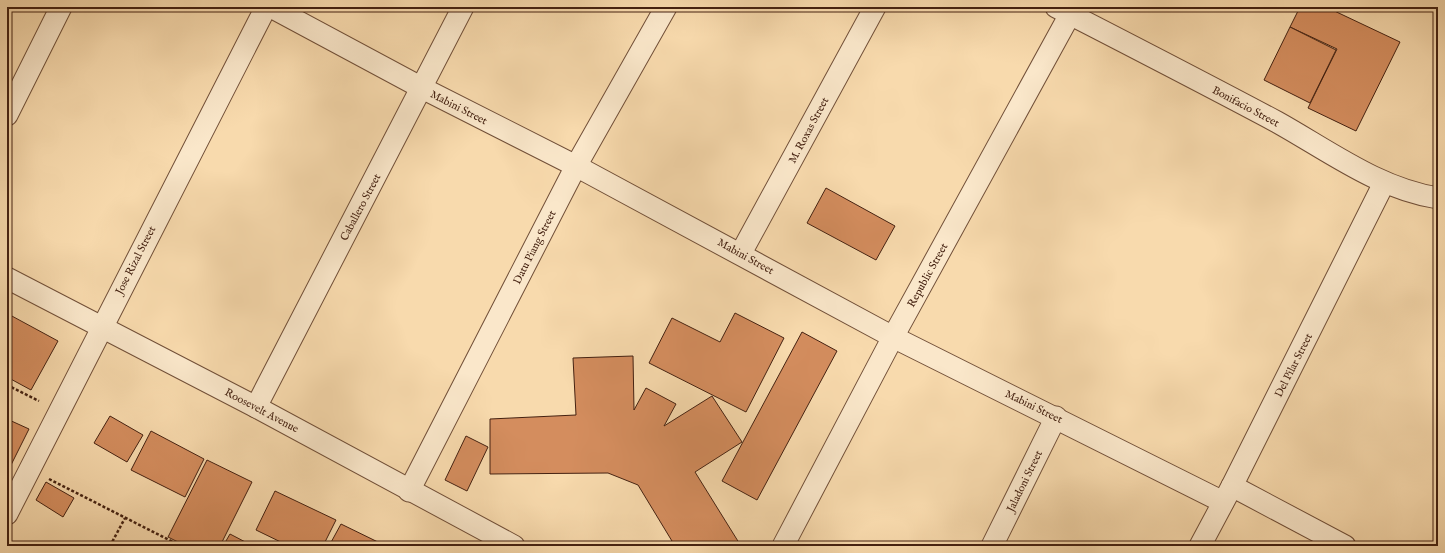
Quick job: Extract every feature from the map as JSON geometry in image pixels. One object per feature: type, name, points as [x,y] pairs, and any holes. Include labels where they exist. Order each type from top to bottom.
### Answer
[{"type":"street","points":[[7,115],[61,7]]},
{"type":"street","name":"Jose Rizal Street","points":[[7,514],[266,7]]},
{"type":"street","name":"Mabini Street","points":[[271,7],[422,88],[576,166],[741,253],[893,337],[1056,417],[1345,546]]},
{"type":"street","name":"Caballero Street","points":[[256,407],[463,7]]},
{"type":"street","name":"Datu Piang Street","points":[[409,491],[576,166],[666,7]]},
{"type":"street","name":"M. Roxas Street","points":[[741,253],[874,7]]},
{"type":"street","name":"Bonifacio Street","points":[[1067,9],[1241,103],[1384,183],[1420,195],[1438,198]]},
{"type":"street","name":"Republic Street","points":[[783,546],[1067,9]]},
{"type":"street","name":"Del Pilar Street","points":[[1200,546],[1228,494],[1384,183]]},
{"type":"street","name":"Roosevelt Avenue","points":[[7,278],[256,407],[409,491],[514,546]]},
{"type":"street","name":"Jaladoni Street","points":[[992,546],[1056,417]]},
{"type":"path","points":[[7,385],[59,411]]},
{"type":"path","points":[[30,469],[181,546]]},
{"type":"path","points":[[110,546],[125,518]]},
{"type":"building","points":[[1300,7],[1326,7],[1400,42],[1356,131],[1308,108],[1337,49],[1290,27]]},
{"type":"building","points":[[1290,27],[1336,50],[1310,103],[1264,80]]},
{"type":"building","points":[[826,188],[895,226],[876,260],[807,223]]},
{"type":"building","points":[[735,313],[784,338],[746,412],[649,363],[672,318],[720,342]]},
{"type":"building","points":[[10,315],[58,341],[31,390],[7,377],[7,321]]},
{"type":"building","points":[[802,332],[837,351],[757,500],[722,481]]},
{"type":"building","points":[[633,356],[634,410],[646,388],[676,404],[664,426],[712,396],[742,442],[695,472],[741,546],[675,546],[638,485],[608,473],[490,474],[490,419],[576,415],[573,358]]},
{"type":"building","points":[[110,416],[143,435],[127,462],[94,443]]},
{"type":"building","points":[[7,419],[29,429],[7,473]]},
{"type":"building","points":[[151,431],[204,459],[185,497],[131,470]]},
{"type":"building","points":[[466,436],[488,447],[467,491],[445,480]]},
{"type":"building","points":[[207,460],[252,482],[220,546],[186,546],[168,537]]},
{"type":"building","points":[[46,482],[74,498],[63,517],[36,500]]},
{"type":"building","points":[[275,491],[336,520],[323,546],[289,546],[256,530]]},
{"type":"building","points":[[341,524],[382,544],[381,546],[329,546]]},
{"type":"building","points":[[230,534],[253,546],[223,546]]}]
